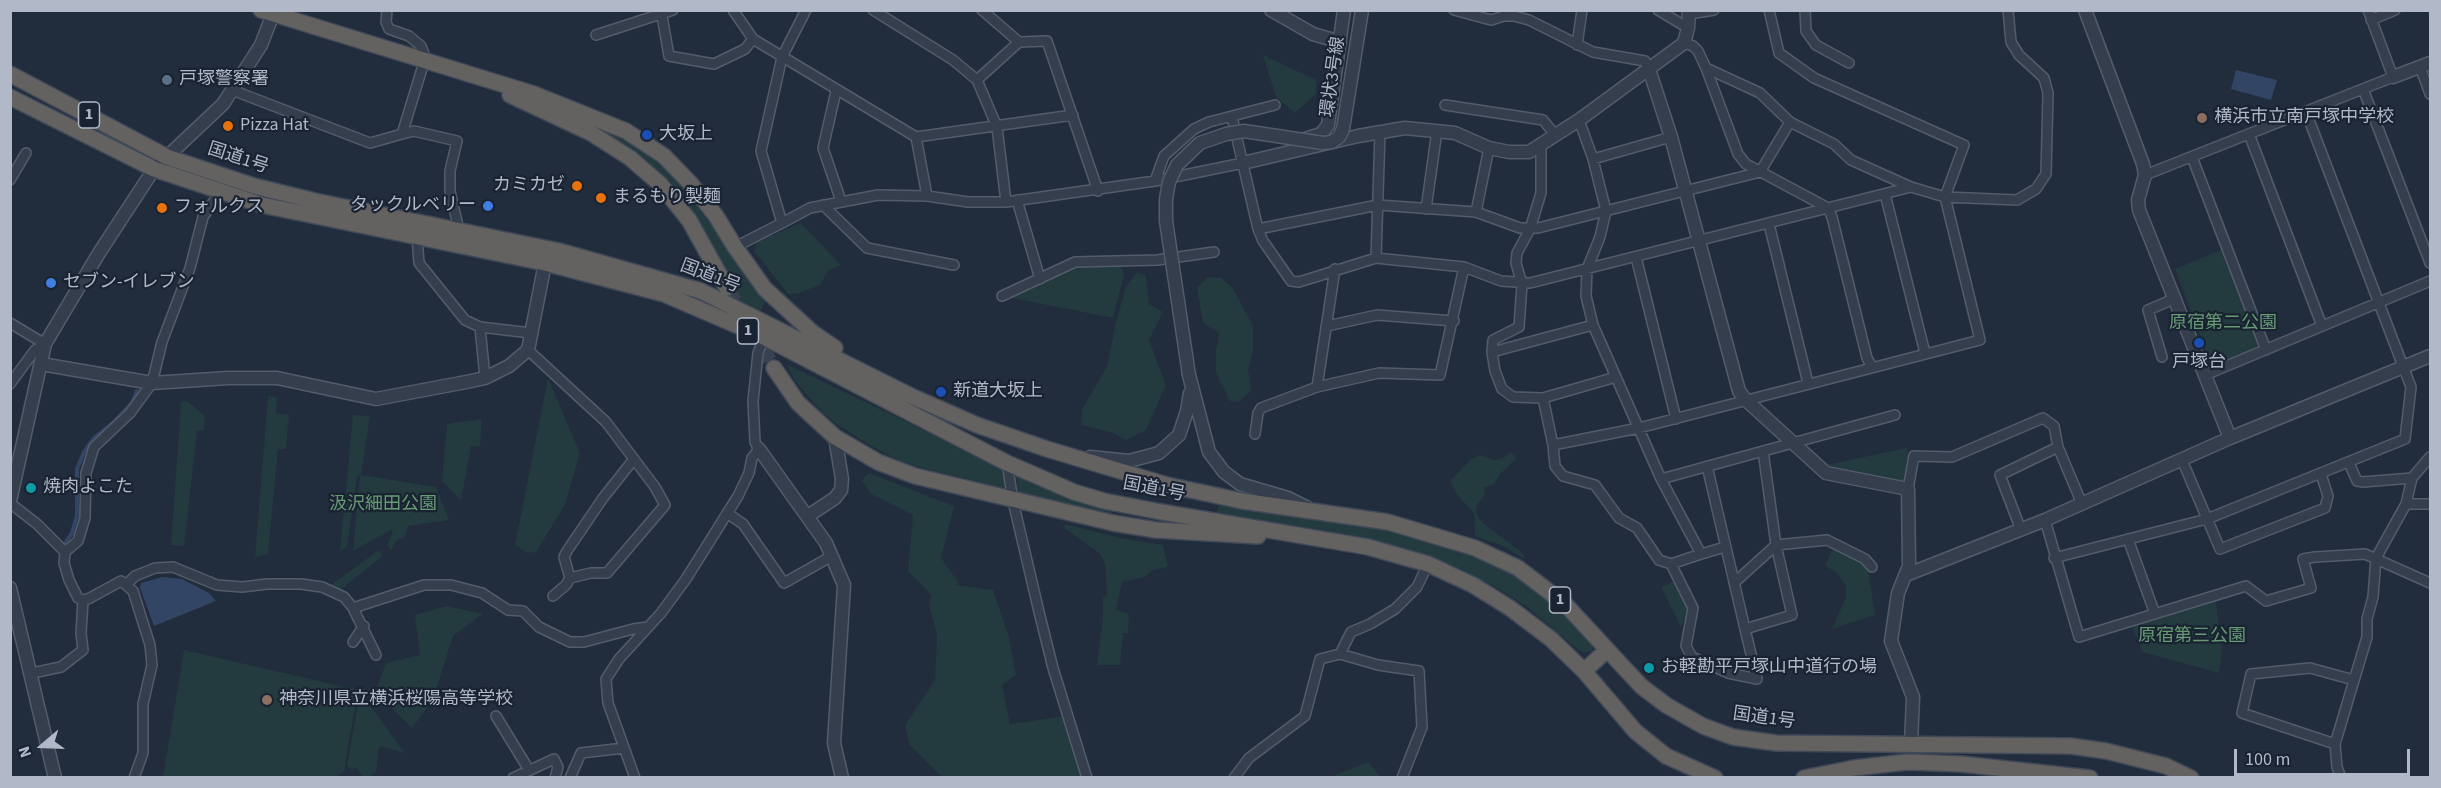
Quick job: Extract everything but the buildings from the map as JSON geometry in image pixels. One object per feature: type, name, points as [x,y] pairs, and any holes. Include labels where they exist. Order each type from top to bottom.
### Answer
[{"type":"highway","name":"国道1号","points":[[267,12],[534,94],[626,131],[664,156],[691,184],[716,216],[765,289],[782,306],[813,333],[882,381]]},
{"type":"highway","name":"国道1号","points":[[10,74],[167,157],[254,186],[559,251],[701,291],[911,396],[977,424],[1068,456],[1199,492],[1388,522],[1475,548],[1534,579],[1565,604],[1606,651],[1641,686],[1666,705],[1703,726],[1733,737],[1776,743],[2071,746],[2106,751],[2166,766],[2191,777]]},
{"type":"highway","name":"国道1号","points":[[464,74],[573,123],[630,158],[660,184],[689,220],[727,288]]},
{"type":"highway","name":"国道1号","points":[[10,97],[154,169],[262,205],[545,263],[664,294],[764,337],[1007,463],[1058,486],[1104,501],[1368,547],[1428,564],[1473,585],[1510,608],[1551,639],[1584,671],[1635,731],[1666,756],[1715,777]]},
{"type":"highway","name":"国道1号","points":[[774,368],[798,403],[835,436],[878,462],[915,476],[1012,501],[1156,530],[1324,539]]},
{"type":"highway","points":[[1584,671],[1606,651]]},
{"type":"highway","points":[[1804,777],[1907,762],[1980,772],[2090,777]]},
{"type":"street","points":[[387,10],[386,22],[389,29],[409,36],[421,46],[424,62],[402,134]]},
{"type":"street","points":[[596,35],[662,16],[673,10]]},
{"type":"street","points":[[733,10],[753,39],[916,137],[1073,116]]},
{"type":"street","points":[[782,223],[761,151],[782,57],[806,10]]},
{"type":"street","points":[[873,10],[953,60],[977,80],[997,127],[1006,202]]},
{"type":"street","points":[[982,10],[1019,42]]},
{"type":"street","points":[[1271,10],[1312,34],[1340,42]]},
{"type":"street","name":"環状3号線","points":[[1302,140],[1320,134],[1328,125],[1344,10]]},
{"type":"street","name":"環状3号線","points":[[1302,140],[1332,142],[1339,137],[1343,129],[1362,10]]},
{"type":"street","points":[[1454,10],[1491,20],[1504,15],[1529,20],[1593,52],[1645,62],[1671,137],[1739,391],[1826,473],[1908,489]]},
{"type":"street","points":[[1577,45],[1582,10]]},
{"type":"street","points":[[1658,10],[1688,28]]},
{"type":"street","points":[[735,247],[810,208],[841,201],[878,195],[927,196],[968,202],[1006,202],[1098,191],[1405,128],[1455,133],[1489,148],[1509,152],[1529,152],[1579,120],[1684,43],[1689,12],[1714,10]]},
{"type":"street","points":[[1553,445],[1676,419],[1980,340],[1945,197],[1964,146],[1814,78],[1779,53],[1769,10]]},
{"type":"street","points":[[1805,10],[1806,31],[1816,45],[1849,63]]},
{"type":"street","points":[[1706,68],[1760,93],[1790,122],[1834,144],[1851,160],[1911,187],[1945,197],[2017,200],[2036,189],[2046,174],[2048,93],[2044,78],[2019,55],[2011,42],[2008,10]]},
{"type":"street","points":[[2085,10],[2143,164],[2145,175],[2138,200],[2139,210],[2230,438]]},
{"type":"street","points":[[2393,77],[2370,15],[2395,10]]},
{"type":"street","points":[[65,552],[38,524],[10,502],[45,344],[99,253],[154,169],[224,104],[261,45],[267,12]]},
{"type":"street","points":[[662,16],[669,56],[714,64],[745,49],[753,39]]},
{"type":"street","points":[[977,80],[1019,42],[1047,41],[1098,191]]},
{"type":"street","points":[[1684,43],[1693,46],[1698,51],[1738,154],[1746,164],[1828,208],[1867,358],[1872,367]]},
{"type":"street","points":[[2145,175],[2425,65],[2430,94]]},
{"type":"street","points":[[2363,89],[2430,263]]},
{"type":"street","points":[[232,90],[370,143],[414,131],[457,141],[450,171],[450,191],[459,230]]},
{"type":"street","points":[[836,91],[823,148],[841,201]]},
{"type":"street","points":[[1155,181],[1164,156],[1194,129],[1209,122],[1275,105]]},
{"type":"street","points":[[1445,105],[1544,120],[1556,136]]},
{"type":"street","points":[[2054,558],[2207,519],[2405,439],[2411,387],[2306,112]]},
{"type":"street","points":[[1232,117],[1258,229],[1263,241],[1291,281],[1299,282],[1335,269],[1377,258],[1464,267],[1501,281],[1522,284],[1911,187]]},
{"type":"street","points":[[1579,120],[1593,159],[1606,211],[1600,237],[1587,268],[1586,296],[1593,326],[1661,478],[1701,554]]},
{"type":"street","points":[[1258,229],[1378,205],[1476,212],[1520,228],[1530,229],[1760,172],[1790,122]]},
{"type":"street","points":[[1302,140],[1244,131],[1226,134],[1200,143],[1177,165],[1167,190],[1166,221],[1190,382],[1209,452],[1224,472],[1240,484],[1288,498],[1313,511]]},
{"type":"street","points":[[1425,209],[1437,131]]},
{"type":"street","points":[[1377,258],[1380,132]]},
{"type":"street","points":[[2248,134],[2322,326]]},
{"type":"street","points":[[916,137],[927,196]]},
{"type":"street","points":[[1593,159],[1671,137]]},
{"type":"street","points":[[1541,146],[1541,193],[1530,229],[1517,253],[1516,263],[1522,284],[1519,327],[1493,340],[1495,371],[1502,389],[1513,396],[1543,398],[1616,377]]},
{"type":"street","points":[[1476,212],[1489,148]]},
{"type":"street","points":[[10,180],[26,153]]},
{"type":"street","points":[[2192,156],[2266,350]]},
{"type":"street","points":[[83,600],[78,598],[64,563],[65,552],[78,541],[85,518],[86,473],[94,447],[130,413],[152,383],[162,342],[190,268],[203,217],[221,191]]},
{"type":"street","points":[[1885,194],[1925,353]]},
{"type":"street","points":[[1017,200],[1040,279]]},
{"type":"street","points":[[824,205],[867,248],[954,264]]},
{"type":"street","points":[[1769,224],[1808,383]]},
{"type":"street","points":[[417,237],[420,263],[465,320],[480,327],[531,333]]},
{"type":"street","points":[[1002,296],[1075,262],[1157,260],[1214,252]]},
{"type":"street","points":[[1636,257],[1676,419]]},
{"type":"street","points":[[41,364],[152,383],[228,378],[277,378],[376,399],[485,378],[518,360],[528,350],[545,263]]},
{"type":"street","points":[[1255,434],[1261,408],[1317,387],[1379,373],[1440,375],[1454,321],[1464,267]]},
{"type":"street","points":[[1317,387],[1335,269]]},
{"type":"street","points":[[2205,375],[2430,281]]},
{"type":"street","points":[[2162,357],[2148,310],[2176,298]]},
{"type":"street","points":[[1327,326],[1377,315],[1454,321]]},
{"type":"street","points":[[10,323],[45,344]]},
{"type":"street","points":[[1492,352],[1593,326]]},
{"type":"street","points":[[480,327],[485,378]]},
{"type":"street","points":[[764,337],[758,353],[753,401],[755,442],[826,543],[844,585],[834,743],[842,777]]},
{"type":"street","points":[[10,384],[35,350],[45,344]]},
{"type":"street","points":[[528,350],[606,422],[655,487],[664,505],[607,573],[591,573],[570,578]]},
{"type":"street","points":[[1906,575],[2045,520],[2230,438],[2430,356]]},
{"type":"street","points":[[1068,456],[1129,461],[1159,453],[1179,435],[1187,411],[1190,382]]},
{"type":"street","points":[[1543,398],[1556,466],[1563,476],[1595,485],[1619,518],[1637,528],[1659,560],[1671,564],[1725,547]]},
{"type":"street","points":[[1661,478],[1895,415]]},
{"type":"street","points":[[1911,744],[1913,697],[1891,641],[1898,593],[1906,575],[1910,555],[1908,489],[1914,456],[1952,457],[2043,418],[2054,426],[2058,447],[2082,504]]},
{"type":"street","points":[[808,516],[835,498],[841,490],[842,479],[835,436]]},
{"type":"street","points":[[2020,530],[2000,475],[2058,447]]},
{"type":"street","points":[[635,777],[608,703],[606,679],[619,659],[686,579],[727,513],[749,473],[752,458],[759,449]]},
{"type":"street","points":[[1745,629],[1792,615],[1776,545],[1763,450]]},
{"type":"street","points":[[2340,775],[2337,767],[2336,744],[2367,637],[2367,619],[2373,597],[2376,558],[2406,504],[2412,478],[2430,457]]},
{"type":"street","points":[[553,596],[566,585],[570,578],[564,557],[603,498],[634,459]]},
{"type":"street","points":[[2182,460],[2220,549],[2325,508],[2328,496],[2321,474]]},
{"type":"street","points":[[1007,463],[1012,501],[1053,668],[1087,777]]},
{"type":"street","points":[[2349,463],[2357,481],[2412,478]]},
{"type":"street","points":[[1671,564],[1693,608],[1686,646],[1692,657],[1728,672],[1757,679],[1707,466]]},
{"type":"street","points":[[2406,504],[2430,504]]},
{"type":"street","points":[[727,513],[743,524],[784,582],[832,556]]},
{"type":"street","points":[[2045,520],[2054,558],[2079,637],[2246,586],[2266,601],[2311,588],[2303,559],[2366,554],[2430,583]]},
{"type":"street","points":[[2128,539],[2155,614]]},
{"type":"street","points":[[1734,583],[1776,545],[1827,540],[1865,559],[1872,567]]},
{"type":"street","points":[[1340,654],[1351,632],[1395,609],[1417,587],[1428,564]]},
{"type":"street","points":[[126,585],[135,576],[155,568],[173,567],[217,585],[242,587],[300,584],[322,587],[344,597],[353,608],[376,654]]},
{"type":"street","points":[[83,600],[121,581],[133,591],[150,645],[152,664],[143,704],[143,753],[134,777]]},
{"type":"street","points":[[353,608],[424,585],[451,585],[482,593],[508,610],[523,611],[539,627],[570,642],[584,642],[648,627]]},
{"type":"street","points":[[10,588],[55,777]]},
{"type":"street","points":[[32,673],[61,667],[83,650],[81,633],[83,600]]},
{"type":"street","points":[[353,642],[364,626]]},
{"type":"street","points":[[1234,777],[1250,758],[1305,716],[1320,660],[1340,654],[1378,665],[1419,671],[1422,727],[1402,777]]},
{"type":"street","points":[[2336,744],[2242,713],[2251,675],[2310,668],[2354,680]]},
{"type":"street","points":[[496,717],[529,770]]},
{"type":"street","points":[[570,777],[581,753],[624,748]]},
{"type":"street","points":[[513,777],[554,759],[558,767],[555,777]]},
{"type":"green space","points":[[1263,55],[1316,80],[1316,94],[1295,113],[1276,97]]},
{"type":"green space","points":[[591,122],[639,149],[664,168],[683,188],[767,299],[760,312],[718,294],[733,285],[635,153],[590,125]]},
{"type":"green space","points":[[801,223],[841,265],[828,271],[820,285],[799,293],[788,294],[754,251],[757,242]]},
{"type":"green space","name":"原宿第二公園","points":[[2221,250],[2259,349],[2211,365],[2175,269]]},
{"type":"green space","points":[[1120,264],[1124,275],[1113,318],[1012,298],[1015,291],[1078,265]]},
{"type":"green space","points":[[1137,272],[1146,276],[1149,304],[1163,312],[1149,340],[1166,385],[1146,430],[1126,440],[1114,433],[1081,425],[1082,409],[1107,367],[1116,321],[1126,287]]},
{"type":"green space","points":[[1208,277],[1221,278],[1232,287],[1253,326],[1253,352],[1248,369],[1251,390],[1239,402],[1230,401],[1216,373],[1219,333],[1203,323],[1197,288]]},
{"type":"green space","points":[[786,364],[1005,469],[1009,489],[900,461],[871,446],[822,412],[795,381]]},
{"type":"green space","points":[[548,378],[580,453],[565,505],[536,552],[527,553],[515,545]]},
{"type":"green space","points":[[268,396],[277,397],[276,413],[289,415],[286,449],[278,449],[268,554],[255,557]]},
{"type":"green space","points":[[187,401],[205,416],[204,430],[197,431],[184,546],[171,545],[181,402]]},
{"type":"green space","name":"汲沢細田公園","points":[[353,415],[370,416],[361,475],[436,487],[449,520],[408,526],[405,537],[396,541],[391,551],[388,545],[393,529],[353,551],[360,475],[357,477],[347,547],[340,551]]},
{"type":"green space","points":[[482,419],[480,446],[471,446],[461,501],[442,481],[447,424]]},
{"type":"green space","points":[[1906,448],[1909,457],[1904,483],[1833,470],[1826,465]]},
{"type":"green space","points":[[1510,452],[1517,458],[1501,473],[1493,485],[1484,487],[1485,495],[1477,505],[1476,512],[1482,522],[1524,554],[1524,559],[1505,547],[1475,536],[1474,513],[1457,495],[1450,481],[1470,460],[1480,455],[1494,460],[1503,458]]},
{"type":"green space","points":[[869,473],[954,506],[941,558],[959,583],[956,585],[993,590],[1009,637],[1016,675],[1002,685],[1010,724],[1065,716],[1087,777],[942,777],[909,744],[905,725],[935,680],[937,635],[929,605],[931,595],[908,571],[913,515],[871,494],[862,480]]},
{"type":"green space","points":[[1019,475],[1113,509],[1112,515],[1018,493],[1016,476]]},
{"type":"green space","points":[[1219,504],[1382,527],[1448,546],[1495,564],[1517,574],[1541,590],[1579,628],[1593,647],[1592,651],[1584,653],[1577,649],[1526,606],[1492,585],[1452,566],[1413,552],[1370,541],[1216,514]]},
{"type":"green space","points":[[1065,524],[1120,538],[1163,545],[1168,567],[1153,570],[1145,577],[1122,582],[1116,610],[1129,614],[1128,633],[1123,633],[1120,665],[1097,665],[1103,598],[1107,595],[1105,563],[1099,553],[1064,528]]},
{"type":"green space","points":[[1834,547],[1864,563],[1868,569],[1875,615],[1832,629],[1846,597],[1846,587],[1838,574],[1825,565]]},
{"type":"green space","points":[[379,550],[383,556],[340,590],[328,587]]},
{"type":"green space","points":[[1675,581],[1688,609],[1681,627],[1661,587]]},
{"type":"green space","name":"原宿第三公園","points":[[2216,600],[2222,653],[2219,673],[2142,652],[2132,626]]},
{"type":"green space","points":[[446,606],[483,614],[453,636],[433,700],[412,728],[375,692],[386,663],[420,655],[415,615]]},
{"type":"green space","name":"神奈川県立横浜桜陽高等学校","points":[[184,650],[358,690],[344,771],[335,778],[163,777]]},
{"type":"green space","points":[[360,692],[405,753],[379,746],[376,772],[369,777],[363,777],[356,767],[352,770],[347,766]]},
{"type":"green space","points":[[1368,762],[1381,777],[1332,777],[1333,776]]},
{"type":"water","points":[[2236,70],[2277,80],[2271,100],[2231,89]]},
{"type":"water","points":[[162,577],[182,579],[209,593],[216,601],[154,626],[140,588],[141,583]]},
{"type":"waterway","points":[[65,543],[72,533],[77,515],[77,469],[84,452],[94,438],[132,403],[137,391]]},
{"type":"tunnel","points":[[727,288],[774,368]]},
{"type":"place","name":"戸塚警察署","points":[[167,80]]},
{"type":"place","name":"横浜市立南戸塚中学校","points":[[2202,118]]},
{"type":"place","name":"Pizza Hat","points":[[228,126]]},
{"type":"place","name":"大坂上","points":[[647,135]]},
{"type":"place","name":"カミカゼ","points":[[577,186]]},
{"type":"place","name":"まるもり製麺","points":[[601,198]]},
{"type":"place","name":"タックルベリー","points":[[488,206]]},
{"type":"place","name":"フォルクス","points":[[162,208]]},
{"type":"place","name":"セブン-イレブン","points":[[51,283]]},
{"type":"place","name":"戸塚台","points":[[2199,343]]},
{"type":"place","name":"新道大坂上","points":[[941,392]]},
{"type":"place","name":"焼肉よこた","points":[[31,488]]},
{"type":"place","name":"お軽勘平戸塚山中道行の場","points":[[1649,668]]},
{"type":"place","name":"神奈川県立横浜桜陽高等学校","points":[[267,700]]}]
